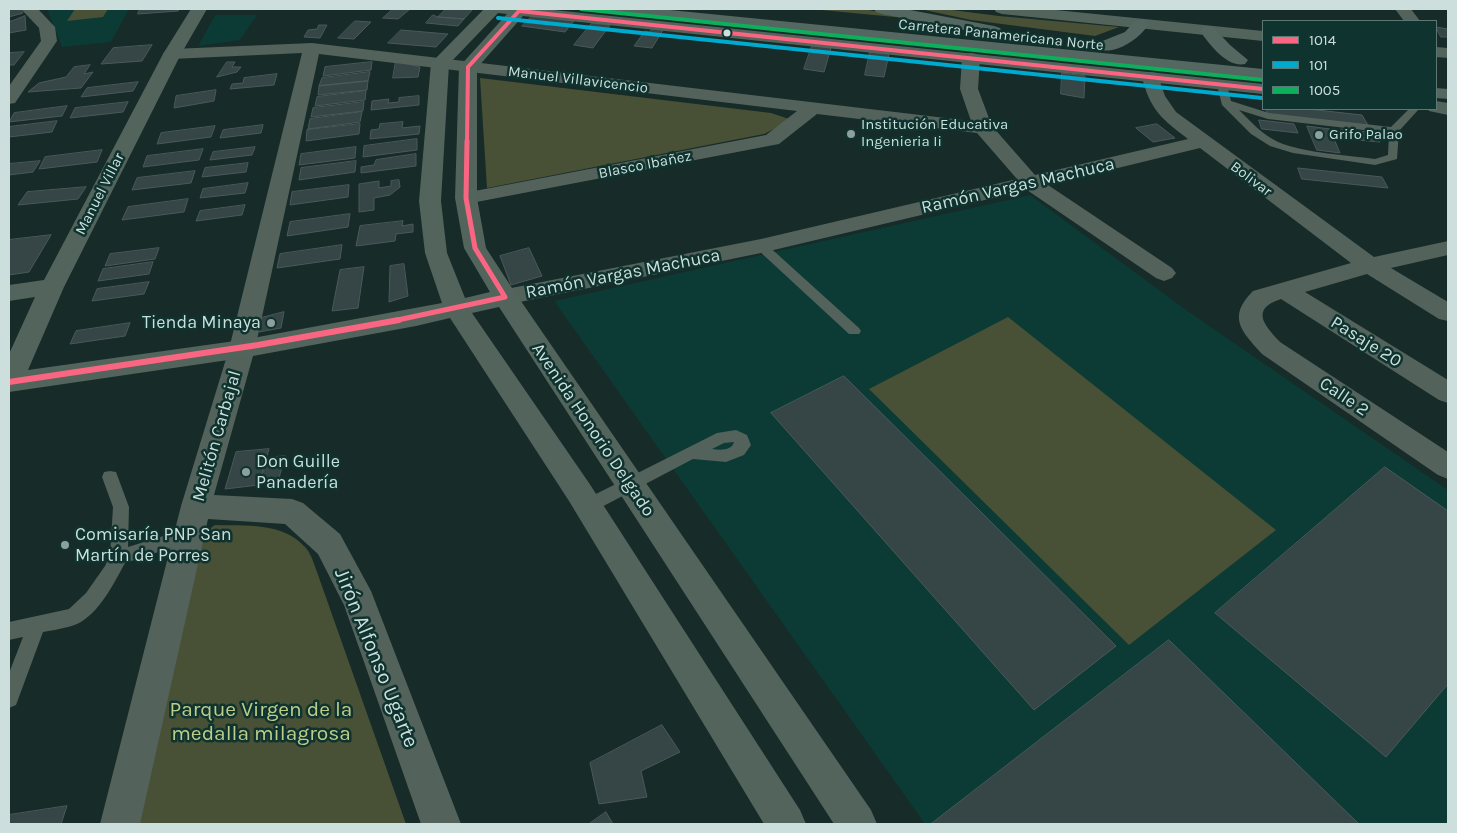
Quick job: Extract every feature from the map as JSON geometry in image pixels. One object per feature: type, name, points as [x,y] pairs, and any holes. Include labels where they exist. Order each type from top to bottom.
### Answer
[{"type":"highway","name":"Carretera Panamericana Norte","points":[[615,9],[1262,74]]},
{"type":"highway","name":"Carretera Panamericana Norte","points":[[738,9],[1262,62]]},
{"type":"highway","points":[[882,9],[1022,37]]},
{"type":"highway","points":[[1106,46],[1131,35],[1140,16]]},
{"type":"highway","points":[[1208,31],[1224,49],[1239,60]]},
{"type":"street","points":[[9,99],[49,42],[47,27],[29,9]]},
{"type":"street","name":"Manuel Villar","points":[[9,382],[52,287],[172,54],[199,9]]},
{"type":"street","points":[[493,9],[440,63],[430,201],[436,253],[457,310],[588,506],[786,824]]},
{"type":"street","points":[[499,9],[1262,89]]},
{"type":"street","points":[[1002,9],[1140,16],[1208,31],[1262,36]]},
{"type":"street","points":[[1404,9],[1411,20]]},
{"type":"street","points":[[468,67],[518,11]]},
{"type":"street","points":[[1190,13],[1197,17],[1208,31]]},
{"type":"street","name":"Manuel Villavicencio","points":[[172,54],[312,48],[983,128]]},
{"type":"street","name":"Melitón Carbajal","points":[[120,824],[193,520],[242,349],[312,48]]},
{"type":"street","points":[[971,58],[969,89],[983,128],[1031,183],[1164,273]]},
{"type":"street","name":"Avenida Honorio Delgado","points":[[468,67],[466,198],[475,248],[505,297],[629,484],[857,824]]},
{"type":"street","name":"Bolivar","points":[[1152,77],[1156,96],[1169,116],[1370,266],[1448,313]]},
{"type":"street","name":"Blasco Ibañez","points":[[466,198],[772,140],[813,108]]},
{"type":"street","name":"Ramón Vargas Machuca","points":[[9,382],[242,349],[457,310],[505,297],[761,246],[1202,142]]},
{"type":"street","points":[[1284,290],[1370,266],[1447,250]]},
{"type":"street","points":[[9,293],[52,287]]},
{"type":"street","name":"Calle 2","points":[[1284,290],[1262,297],[1251,306],[1249,318],[1257,332],[1271,348],[1448,466]]},
{"type":"street","name":"Pasaje 20","points":[[1284,290],[1448,393]]},
{"type":"street","name":"Jirón Alfonso Ugarte","points":[[193,520],[292,512],[329,544],[359,602],[441,824]]},
{"type":"lane","points":[[1222,84],[1226,103],[1255,132],[1274,144],[1292,150],[1375,162],[1393,157],[1394,130],[1413,110]]},
{"type":"lane","points":[[1226,103],[1268,116],[1394,130]]},
{"type":"lane","points":[[761,246],[854,331]]},
{"type":"lane","points":[[588,506],[691,453]]},
{"type":"lane","points":[[9,631],[77,615],[110,575],[119,557],[121,508],[110,477]]},
{"type":"lane","points":[[119,557],[193,520]]},
{"type":"lane","points":[[9,698],[37,624]]},
{"type":"shaded area","points":[[47,9],[129,9],[111,42],[62,47]]},
{"type":"shaded area","points":[[215,15],[257,15],[240,40],[198,46]]},
{"type":"shaded area","points":[[1030,195],[1189,312],[1448,490],[1448,824],[925,824],[554,301]]},
{"type":"green space","points":[[75,9],[108,9],[103,17],[67,21]]},
{"type":"green space","points":[[811,9],[864,9],[916,19]]},
{"type":"green space","points":[[920,9],[944,9],[1119,27],[1095,36],[971,20]]},
{"type":"green space","points":[[480,78],[771,113],[792,120],[764,134],[487,188]]},
{"type":"green space","points":[[1008,317],[1276,530],[1129,645],[869,389]]},
{"type":"green space","name":"Parque Virgen de la medalla milagrosa","points":[[215,525],[275,529],[296,539],[309,552],[406,824],[130,824],[199,536]]},
{"type":"building","points":[[9,9],[20,9],[23,13],[9,17]]},
{"type":"building","points":[[140,9],[180,9],[178,11],[138,14]]},
{"type":"building","points":[[393,9],[410,9],[398,19],[383,18]]},
{"type":"building","points":[[446,9],[473,9],[464,19],[438,17]]},
{"type":"building","points":[[433,15],[464,19],[458,26],[426,23]]},
{"type":"building","points":[[25,16],[26,30],[9,33],[9,20]]},
{"type":"building","points":[[532,16],[574,21],[565,32],[522,26]]},
{"type":"building","points":[[355,21],[371,22],[354,39],[338,38]]},
{"type":"building","points":[[592,23],[610,25],[593,48],[574,45]]},
{"type":"building","points":[[319,25],[327,25],[320,38],[304,37],[308,30],[317,29]]},
{"type":"building","points":[[1437,27],[1448,29],[1448,37],[1441,37]]},
{"type":"building","points":[[652,28],[663,30],[652,48],[634,46],[645,31],[650,32]]},
{"type":"building","points":[[401,30],[448,34],[436,47],[388,43]]},
{"type":"building","points":[[152,45],[142,61],[101,64],[113,48]]},
{"type":"building","points":[[812,46],[831,48],[824,72],[804,69]]},
{"type":"building","points":[[24,52],[14,65],[9,65],[9,53]]},
{"type":"building","points":[[870,52],[889,54],[884,77],[865,75]]},
{"type":"building","points":[[396,61],[420,67],[418,77],[393,78]]},
{"type":"building","points":[[227,62],[235,62],[232,67],[241,67],[237,72],[217,77]]},
{"type":"building","points":[[372,62],[371,70],[323,76],[325,67]]},
{"type":"building","points":[[90,65],[84,74],[93,72],[81,88],[28,92],[39,83],[66,77],[74,67]]},
{"type":"building","points":[[370,72],[368,81],[319,86],[322,78]]},
{"type":"building","points":[[1062,73],[1085,76],[1084,98],[1061,94]]},
{"type":"building","points":[[277,74],[274,85],[230,89],[232,84],[243,83],[244,78]]},
{"type":"building","points":[[368,81],[367,90],[318,95],[319,86]]},
{"type":"building","points":[[138,82],[133,91],[81,97],[87,88]]},
{"type":"building","points":[[216,90],[214,101],[174,108],[176,96]]},
{"type":"building","points":[[366,91],[365,100],[315,106],[317,97]]},
{"type":"building","points":[[419,96],[419,105],[371,110],[372,101],[389,99],[388,103],[399,102],[399,98]]},
{"type":"building","points":[[128,102],[123,112],[70,118],[75,108]]},
{"type":"building","points":[[364,102],[363,111],[311,117],[313,108]]},
{"type":"building","points":[[67,106],[62,116],[9,122],[14,113]]},
{"type":"building","points":[[1266,110],[1317,110],[1362,115],[1368,125],[1268,115]]},
{"type":"building","points":[[362,112],[360,122],[308,129],[310,119]]},
{"type":"building","points":[[1259,120],[1294,124],[1298,133],[1262,129]]},
{"type":"building","points":[[57,121],[52,132],[9,137],[9,127]]},
{"type":"building","points":[[403,122],[402,128],[420,126],[419,134],[370,139],[371,130],[379,129],[380,124]]},
{"type":"building","points":[[360,124],[359,134],[306,141],[307,130]]},
{"type":"building","points":[[1157,124],[1175,138],[1153,142],[1136,128]]},
{"type":"building","points":[[263,125],[261,133],[220,138],[223,130]]},
{"type":"building","points":[[215,126],[211,137],[157,144],[161,133]]},
{"type":"building","points":[[1307,126],[1330,129],[1340,153],[1317,150]]},
{"type":"building","points":[[1341,129],[1375,133],[1380,142],[1345,139]]},
{"type":"building","points":[[417,139],[417,150],[363,157],[364,146]]},
{"type":"building","points":[[255,147],[252,155],[210,160],[213,152]]},
{"type":"building","points":[[356,147],[355,158],[299,165],[301,154]]},
{"type":"building","points":[[203,149],[199,160],[143,167],[147,156]]},
{"type":"building","points":[[102,150],[97,162],[39,169],[45,157]]},
{"type":"building","points":[[416,154],[416,166],[361,173],[361,167],[374,165],[376,160]]},
{"type":"building","points":[[40,161],[33,172],[9,175],[9,164]]},
{"type":"building","points":[[356,161],[355,172],[299,180],[301,168]]},
{"type":"building","points":[[248,163],[246,172],[202,177],[205,168]]},
{"type":"building","points":[[1298,168],[1382,177],[1388,188],[1302,179]]},
{"type":"building","points":[[195,171],[191,183],[132,190],[137,178]]},
{"type":"building","points":[[399,180],[400,187],[390,195],[374,198],[374,210],[359,212],[359,184],[379,181],[379,188],[391,186],[391,181]]},
{"type":"building","points":[[248,183],[245,193],[200,198],[203,189]]},
{"type":"building","points":[[349,185],[348,197],[290,205],[292,192]]},
{"type":"building","points":[[86,187],[78,199],[18,205],[27,192]]},
{"type":"building","points":[[188,199],[184,212],[122,220],[128,207]]},
{"type":"building","points":[[245,205],[242,215],[196,221],[200,211]]},
{"type":"building","points":[[350,214],[348,227],[287,236],[290,222]]},
{"type":"building","points":[[403,221],[402,226],[413,224],[413,232],[396,234],[395,241],[356,246],[360,226]]},
{"type":"building","points":[[51,235],[29,272],[9,275],[9,240]]},
{"type":"building","points":[[342,245],[340,259],[277,268],[280,254]]},
{"type":"building","points":[[159,248],[155,259],[105,266],[110,254]]},
{"type":"building","points":[[529,248],[542,276],[511,285],[500,256]]},
{"type":"building","points":[[153,262],[149,274],[98,281],[103,269]]},
{"type":"building","points":[[404,264],[408,296],[389,302],[390,266]]},
{"type":"building","points":[[364,267],[358,308],[332,311],[340,270]]},
{"type":"building","points":[[149,282],[144,294],[92,301],[97,289]]},
{"type":"building","name":"Tienda Minaya","points":[[284,312],[281,328],[259,332],[261,318]]},
{"type":"building","points":[[130,323],[125,336],[70,344],[76,331]]},
{"type":"building","points":[[844,376],[1116,646],[1034,710],[771,413]]},
{"type":"building","name":"Don Guille Panadería","points":[[269,449],[259,485],[225,489],[236,452]]},
{"type":"building","points":[[285,456],[278,482],[259,485],[266,458]]},
{"type":"building","points":[[1385,467],[1448,511],[1448,684],[1386,757],[1215,613]]},
{"type":"building","points":[[1169,640],[1359,824],[931,824]]},
{"type":"building","points":[[662,725],[680,752],[641,771],[647,797],[599,804],[590,763]]},
{"type":"building","points":[[67,806],[61,824],[9,824],[9,815]]},
{"type":"building","points":[[606,812],[613,824],[589,824]]},
{"type":"transit line","name":"1005","points":[[581,9],[1262,80]]},
{"type":"transit line","name":"1014","points":[[9,382],[320,335],[505,297],[475,248],[466,198],[468,67],[519,11],[1262,89]]},
{"type":"transit line","name":"101","points":[[498,18],[1262,98]]},
{"type":"place","name":"Institución Educativa Ingenieria Ii","points":[[851,134]]},
{"type":"place","name":"Grifo Palao","points":[[1319,135]]},
{"type":"place","name":"Tienda Minaya","points":[[271,323]]},
{"type":"place","name":"Don Guille Panadería","points":[[246,472]]},
{"type":"place","name":"Comisaría PNP San Martín de Porres","points":[[65,545]]}]
